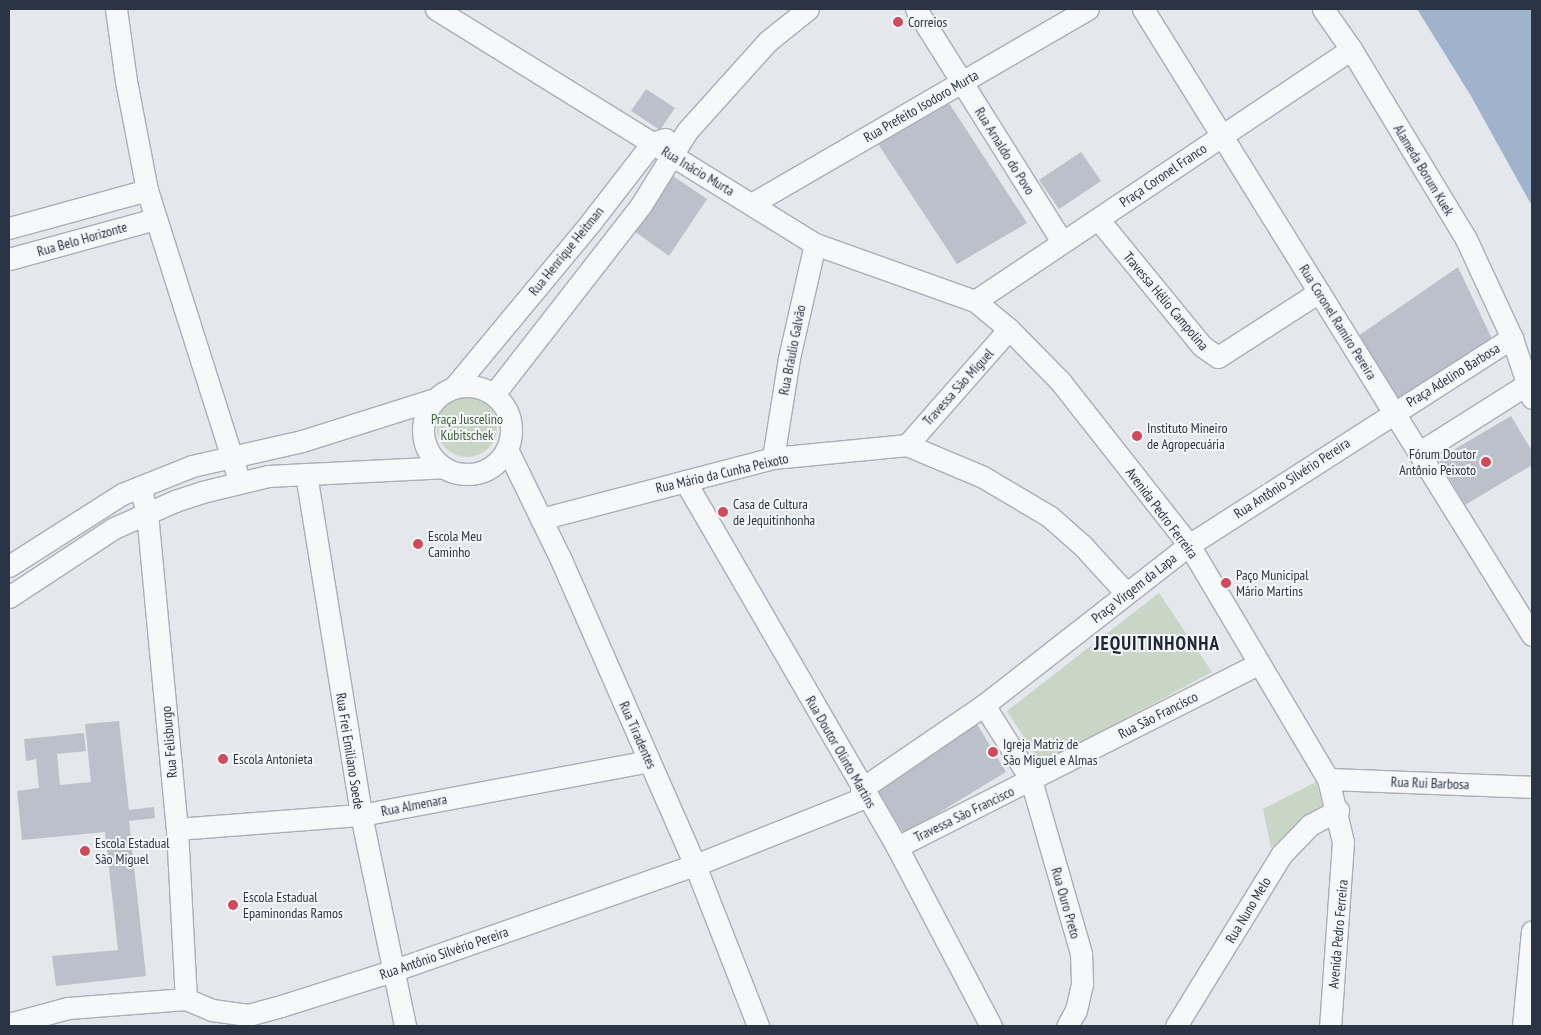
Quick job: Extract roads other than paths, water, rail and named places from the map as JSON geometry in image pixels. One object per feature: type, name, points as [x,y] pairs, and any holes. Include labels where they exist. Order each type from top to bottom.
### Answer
[{"type":"street","points":[[116,9],[126,81],[147,190],[240,483]]},
{"type":"street","name":"Rua Inácio Murta","points":[[436,9],[673,156],[753,203],[815,244],[975,301]]},
{"type":"street","points":[[494,394],[618,236],[673,156],[687,131],[768,41],[808,9]]},
{"type":"street","name":"Rua Arnaldo do Povo","points":[[916,9],[1062,242]]},
{"type":"street","name":"Rua Prefeito Isodoro Murta","points":[[753,203],[1088,9]]},
{"type":"street","name":"Rua Coronel Ramiro Pereira","points":[[1143,9],[1220,136],[1420,452],[1532,635]]},
{"type":"street","name":"Alameda Borum Kuek","points":[[1323,9],[1351,49],[1466,239],[1512,338],[1529,392]]},
{"type":"street","name":"Praça Coronel Franco","points":[[975,301],[1351,49]]},
{"type":"street","points":[[652,143],[687,131]]},
{"type":"street","name":"Rua Henrique Heitman","points":[[454,386],[591,222],[652,143]]},
{"type":"street","points":[[9,228],[147,190]]},
{"type":"street","name":"Rua Belo Horizonte","points":[[9,259],[155,219]]},
{"type":"street","name":"Travessa Hélio Campolina","points":[[1098,219],[1202,346],[1218,357],[1319,292]]},
{"type":"street","name":"Rua Bráulio Galvão","points":[[773,458],[789,358],[815,244]]},
{"type":"street","name":"Avenida Pedro Ferreira","points":[[975,301],[1009,329],[1060,381],[1189,545],[1328,779],[1338,810],[1343,842],[1330,1026]]},
{"type":"street","name":"Travessa São Miguel","points":[[907,445],[1009,329]]},
{"type":"street","name":"Praça Adelino Barbosa","points":[[1394,411],[1512,338]]},
{"type":"street","points":[[9,566],[87,513],[140,487],[192,466],[302,441],[432,400],[454,386],[468,384],[494,394],[510,419],[511,435],[507,449],[486,470],[472,474],[443,468],[268,476],[240,483],[175,501],[147,513],[84,546],[9,597]]},
{"type":"street","points":[[1420,452],[1529,392]]},
{"type":"street","points":[[432,400],[424,414],[422,428],[424,444],[431,457],[443,468]]},
{"type":"street","name":"Rua Antônio Silvério Pereira","points":[[1189,545],[1394,411]]},
{"type":"street","name":"Rua Mário da Cunha Peixoto","points":[[541,519],[773,458],[907,445],[984,477],[1048,516],[1082,545],[1126,593]]},
{"type":"street","name":"Rua Tiradentes","points":[[507,449],[541,519],[695,864],[758,1026]]},
{"type":"street","name":"Rua Frei Emiliano Soede","points":[[306,474],[361,815],[405,1026]]},
{"type":"street","name":"Rua Doutor Olinto Martins","points":[[685,481],[863,793],[897,847],[991,1026]]},
{"type":"street","name":"Rua Felisburgo","points":[[140,487],[147,513],[177,829],[186,999]]},
{"type":"street","name":"Praça Virgem da Lapa","points":[[863,793],[984,705],[1189,545]]},
{"type":"street","name":"Rua São Francisco","points":[[1032,780],[1258,664]]},
{"type":"street","points":[[984,705],[1032,780]]},
{"type":"street","name":"Rua Almenara","points":[[177,829],[361,815],[649,761]]},
{"type":"street","name":"Rua Rui Barbosa","points":[[1328,779],[1532,787]]},
{"type":"street","name":"Travessa São Francisco","points":[[897,847],[1032,780]]},
{"type":"street","name":"Rua Ouro Preto","points":[[1032,780],[1083,968],[1076,1010],[1067,1026]]},
{"type":"street","name":"Rua Antônio Silvério Pereira","points":[[9,1024],[70,1017],[186,999],[212,1010],[248,1015],[392,971],[695,864],[863,793]]},
{"type":"street","name":"Rua Nuno Melo","points":[[1176,1026],[1281,855],[1310,825],[1338,810]]},
{"type":"street","points":[[1523,1026],[1532,931]]},
{"type":"water","points":[[1417,9],[1532,9],[1532,206],[1471,96]]},
{"type":"place","name":"Correios","points":[[898,22]]},
{"type":"place","name":"Instituto Mineiro de Agropecuária","points":[[1137,436]]},
{"type":"place","name":"Fórum Doutor Antônio Peixoto","points":[[1486,462]]},
{"type":"place","name":"Casa de Cultura de Jequitinhonha","points":[[723,512]]},
{"type":"place","name":"Escola Meu Caminho","points":[[418,544]]},
{"type":"place","name":"Paço Municipal Mário Martins","points":[[1226,583]]},
{"type":"place","name":"Igreja Matriz de São Miguel e Almas","points":[[993,752]]},
{"type":"place","name":"Escola Antonieta","points":[[223,759]]},
{"type":"place","name":"Escola Estadual São Miguel","points":[[85,851]]},
{"type":"place","name":"Escola Estadual Epaminondas Ramos","points":[[233,905]]},
{"type":"district","name":"JEQUITINHONHA","points":[[1157,644]]},
{"type":"park label","name":"Praça Juscelino Kubitschek","points":[[467,428]]}]
